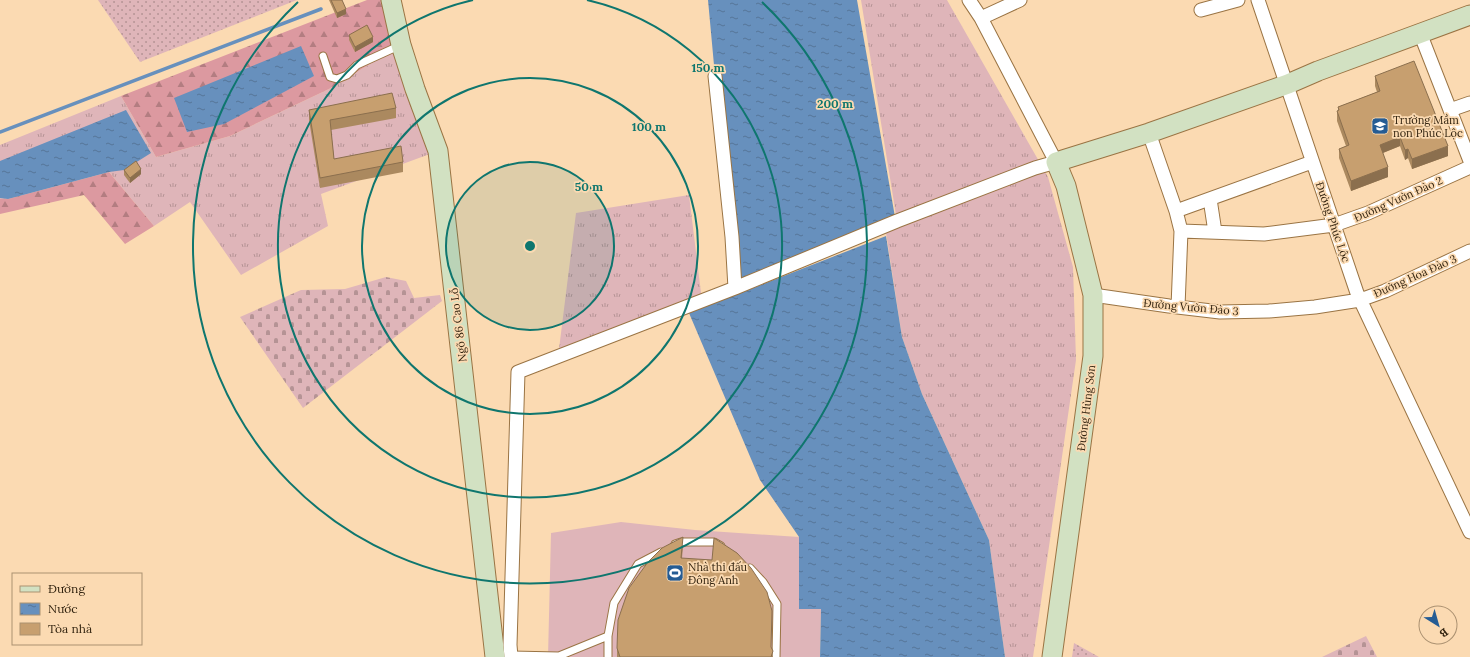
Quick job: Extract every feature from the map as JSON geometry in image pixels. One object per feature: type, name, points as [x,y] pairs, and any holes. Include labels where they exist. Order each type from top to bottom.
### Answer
[{"type":"street","name":"Ngõ 86 Cao Lỗ","points":[[391,0],[401,45],[438,151],[506,656]]},
{"type":"street","points":[[969,0],[982,18],[1056,162]]},
{"type":"street","points":[[982,18],[1020,0]]},
{"type":"street","points":[[1201,10],[1238,0]]},
{"type":"street","name":"Đường Phúc Lộc","points":[[1258,0],[1288,84],[1312,162],[1360,300],[1470,532]]},
{"type":"street","points":[[506,656],[510,645],[518,372],[735,288],[897,221],[1035,168],[1149,133],[1288,84],[1318,71],[1470,15]]},
{"type":"street","points":[[1420,34],[1470,162]]},
{"type":"street","points":[[715,76],[732,237],[735,288]]},
{"type":"street","points":[[1450,110],[1470,103]]},
{"type":"street","points":[[1149,133],[1176,211],[1181,231],[1178,307]]},
{"type":"street","name":"Đường Hùng Sơn","points":[[1052,657],[1093,356],[1093,295],[1066,186],[1056,162]]},
{"type":"street","points":[[1176,211],[1312,162]]},
{"type":"street","name":"Đường Vườn Đào 2","points":[[1181,231],[1264,234],[1334,225],[1368,213],[1470,167]]},
{"type":"street","points":[[1210,199],[1215,232]]},
{"type":"street","name":"Đường Hoa Đào 3","points":[[1360,300],[1385,291],[1470,251]]},
{"type":"street","name":"Đường Vườn Đào 3","points":[[1093,295],[1220,312],[1269,311],[1315,307],[1360,300]]},
{"type":"lane","points":[[323,56],[330,77],[337,79],[347,75],[357,65],[401,45]]},
{"type":"lane","points":[[608,657],[608,636],[614,603],[638,564],[681,542],[714,542],[727,550]]},
{"type":"lane","points":[[745,564],[763,582],[777,604],[776,657]]},
{"type":"lane","points":[[506,656],[561,656],[608,636]]},
{"type":"green space","points":[[98,0],[297,0],[140,62]]},
{"type":"green space","points":[[367,0],[391,0],[401,45],[329,89],[230,136],[156,157],[121,96]]},
{"type":"green space","points":[[861,0],[947,0],[1048,177],[1073,267],[1076,360],[1033,657],[1005,657],[989,540],[922,394],[902,337],[885,226],[897,221]]},
{"type":"green space","points":[[401,45],[438,151],[321,194],[328,226],[241,275],[190,202],[154,226],[109,172],[8,199],[0,199],[0,145],[121,96],[156,157],[230,136],[329,89]]},
{"type":"green space","points":[[109,172],[154,226],[125,244],[84,195],[0,214],[0,199],[8,199]]},
{"type":"green space","points":[[689,195],[702,301],[558,357],[576,213]]},
{"type":"green space","points":[[386,277],[406,281],[414,298],[440,295],[442,301],[303,408],[240,317],[301,290],[345,289]]},
{"type":"green space","name":"Nhà thi đấu Đông Anh","points":[[621,522],[695,530],[799,537],[799,608],[821,609],[820,657],[548,657],[551,533]]},
{"type":"green space","points":[[1366,636],[1377,657],[1322,657]]},
{"type":"green space","points":[[1074,643],[1099,657],[1072,657]]},
{"type":"water","points":[[708,0],[857,0],[895,217],[741,278],[715,76]]},
{"type":"water","points":[[301,46],[314,76],[224,124],[187,132],[174,98]]},
{"type":"water","points":[[126,110],[151,153],[124,170],[109,172],[8,199],[0,198],[0,161]]},
{"type":"water","points":[[886,236],[902,337],[922,394],[989,540],[1005,657],[820,657],[821,609],[799,609],[799,537],[760,480],[689,313]]},
{"type":"building","points":[[331,0],[342,0],[346,9],[337,13]]},
{"type":"building","points":[[367,25],[373,37],[355,47],[349,35]]},
{"type":"building","points":[[1414,61],[1448,146],[1412,159],[1408,149],[1405,150],[1400,137],[1380,145],[1388,167],[1351,181],[1339,149],[1349,145],[1337,111],[1339,110],[1338,107],[1380,91],[1375,76]]},
{"type":"building","points":[[392,93],[396,108],[330,120],[334,159],[401,146],[403,162],[320,178],[309,110]]},
{"type":"building","points":[[136,161],[141,169],[130,178],[124,170]]},
{"type":"building","points":[[683,537],[681,558],[712,560],[714,538],[737,553],[751,568],[767,592],[772,611],[771,647],[773,651],[771,657],[620,657],[617,648],[618,620],[629,588],[648,562],[662,548]]},
{"type":"waterway","points":[[0,132],[321,9]]},
{"type":"place","name":"Trường Mầm non Phúc Lộc","points":[[1380,126]]},
{"type":"place","name":"Nhà thi đấu Đông Anh","points":[[675,573]]}]
